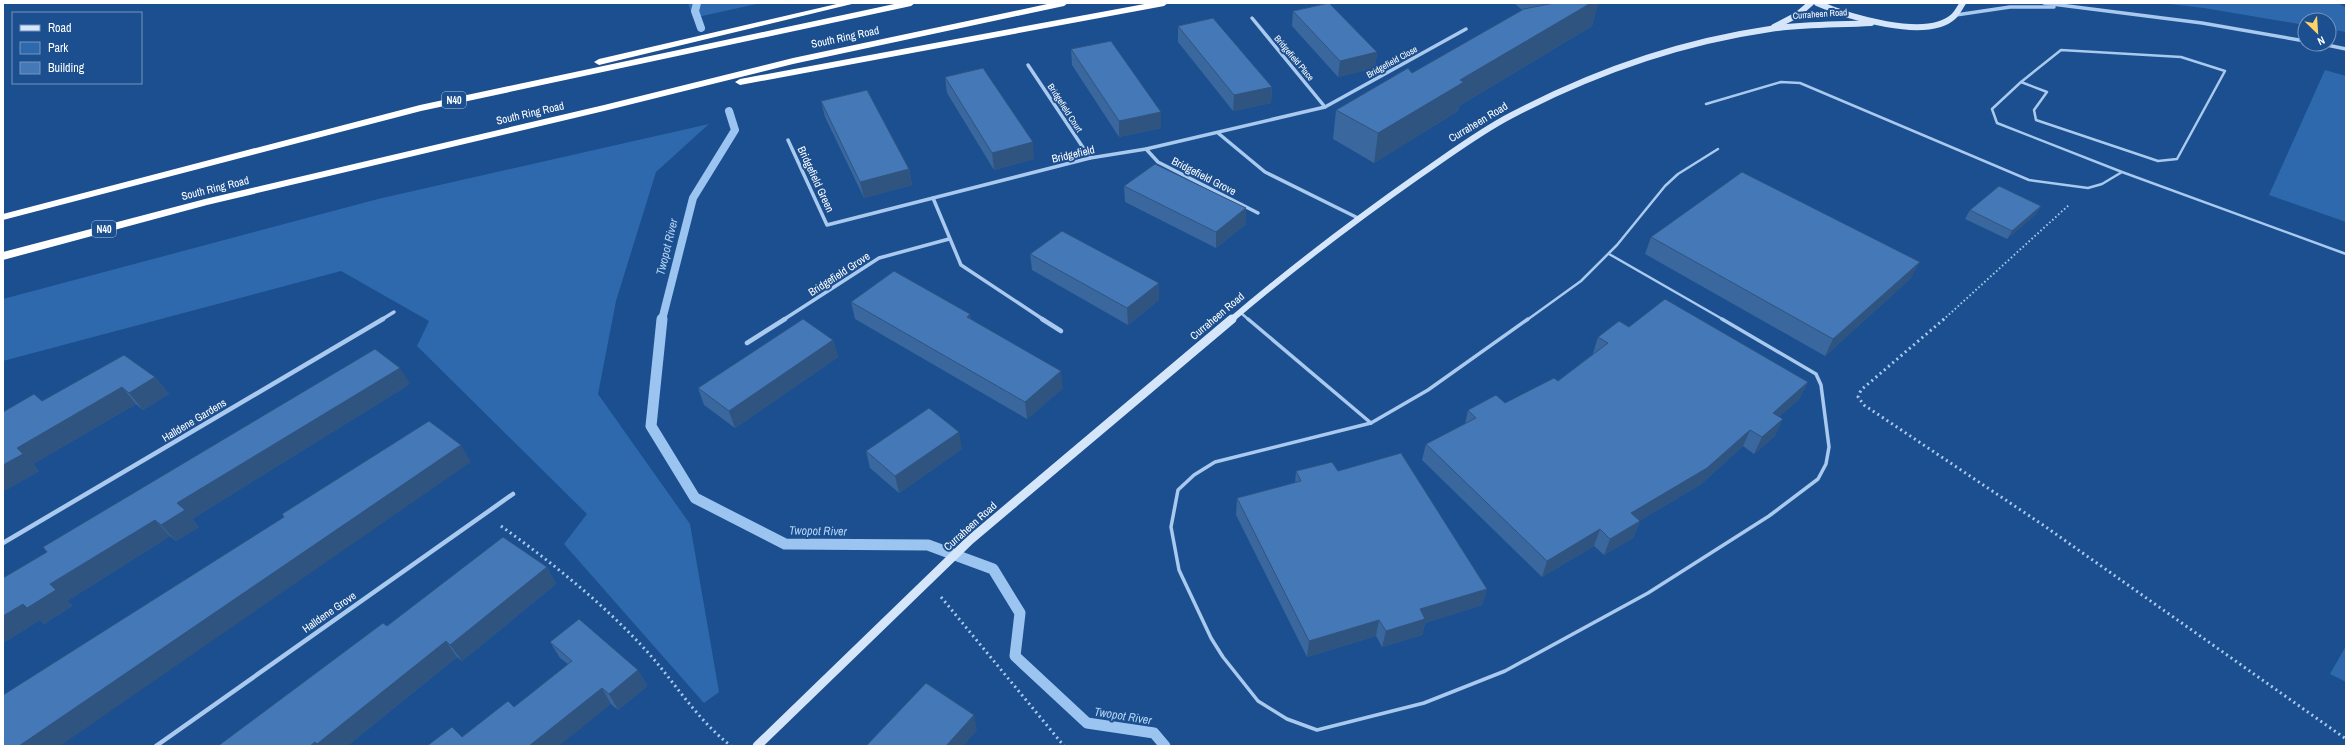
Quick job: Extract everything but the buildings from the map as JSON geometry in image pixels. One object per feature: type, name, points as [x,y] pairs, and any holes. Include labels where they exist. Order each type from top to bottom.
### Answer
[{"type":"highway","points":[[420,108],[641,51],[852,3]]},
{"type":"highway","name":"South Ring Road","points":[[3,217],[420,108],[911,3]]},
{"type":"highway","name":"South Ring Road","points":[[3,256],[205,202],[604,108],[793,61],[1064,3]]},
{"type":"highway","points":[[604,108],[1164,3]]},
{"type":"street","name":"Curraheen Road","points":[[1770,29],[1797,15],[1811,3]]},
{"type":"street","name":"Curraheen Road","points":[[1817,3],[1850,17],[1871,23],[1892,26],[1930,25],[1945,21],[1955,15]]},
{"type":"street","points":[[1955,15],[1963,3]]},
{"type":"street","points":[[2044,3],[2202,23],[2297,40]]},
{"type":"street","points":[[1955,15],[2010,7],[2067,7]]},
{"type":"street","name":"Bridgefield Place","points":[[1252,18],[1325,107]]},
{"type":"street","name":"Curraheen Road","points":[[757,746],[970,540],[1240,312],[1358,218],[1473,138],[1536,103],[1617,68],[1692,45],[1770,29],[1871,23]]},
{"type":"street","name":"Bridgefield Close","points":[[1325,107],[1466,28]]},
{"type":"street","name":"Bridgefield Court","points":[[1028,65],[1090,158]]},
{"type":"street","name":"Bridgefield","points":[[827,225],[1090,158],[1146,149],[1325,107]]},
{"type":"street","points":[[1218,133],[1242,155],[1265,172],[1358,218]]},
{"type":"street","name":"Bridgefield Green","points":[[788,140],[827,225]]},
{"type":"street","name":"Bridgefield Grove","points":[[1146,149],[1158,162],[1258,213]]},
{"type":"street","points":[[932,198],[961,265],[1060,331]]},
{"type":"street","name":"Bridgefield Grove","points":[[747,344],[879,258],[949,239]]},
{"type":"street","name":"Halldene Gardens","points":[[3,543],[394,312]]},
{"type":"street","name":"Halldene Grove","points":[[156,746],[513,494]]},
{"type":"lane","points":[[2021,82],[2047,92],[2034,110],[2036,120],[2158,161],[2177,159],[2225,71],[2182,57],[2061,50],[2021,82],[1992,109],[1998,123],[2122,172],[2346,254]]},
{"type":"lane","points":[[1706,104],[1781,82],[1800,83],[2029,180],[2088,188],[2102,184],[2122,172]]},
{"type":"lane","points":[[1609,254],[1804,365],[1816,374],[1821,385],[1829,447],[1826,464],[1818,479],[1769,516],[1713,553],[1622,608],[1505,671],[1424,703],[1317,730],[1287,719],[1258,701],[1222,657],[1200,618],[1179,570],[1171,527],[1178,490],[1194,475],[1215,462],[1371,423],[1428,390],[1490,348],[1581,281],[1609,254],[1665,186],[1678,174],[1718,149]]},
{"type":"lane","points":[[1240,312],[1371,423]]},
{"type":"path","points":[[2088,188],[1976,292],[1861,390],[1858,397],[1864,405],[2043,525],[2346,739]]},
{"type":"path","points":[[484,515],[552,562],[590,594],[643,647],[714,734],[731,746]]},
{"type":"path","points":[[926,582],[1064,746]]},
{"type":"green space","points":[[688,3],[761,3],[693,18]]},
{"type":"green space","points":[[2161,3],[2338,3],[2346,8],[2346,32],[2337,30],[2337,12],[2297,12],[2297,24],[2204,8]]},
{"type":"green space","points":[[2325,70],[2346,76],[2346,222],[2269,195]]},
{"type":"green space","points":[[709,124],[656,172],[616,301],[598,394],[690,524],[719,692],[704,703],[564,544],[587,514],[417,346],[429,321],[341,271],[3,361],[3,299],[378,199]]},
{"type":"green space","points":[[2346,646],[2346,682],[2330,674]]},
{"type":"waterway","points":[[697,3],[695,11],[701,28]]},
{"type":"waterway","name":"Twopot River","points":[[662,320],[693,198],[735,130],[729,111]]},
{"type":"waterway","name":"Twopot River","points":[[662,319],[651,426],[695,498],[785,544],[928,545],[993,569],[1020,613],[1015,656],[1087,723],[1154,733],[1165,746]]}]
